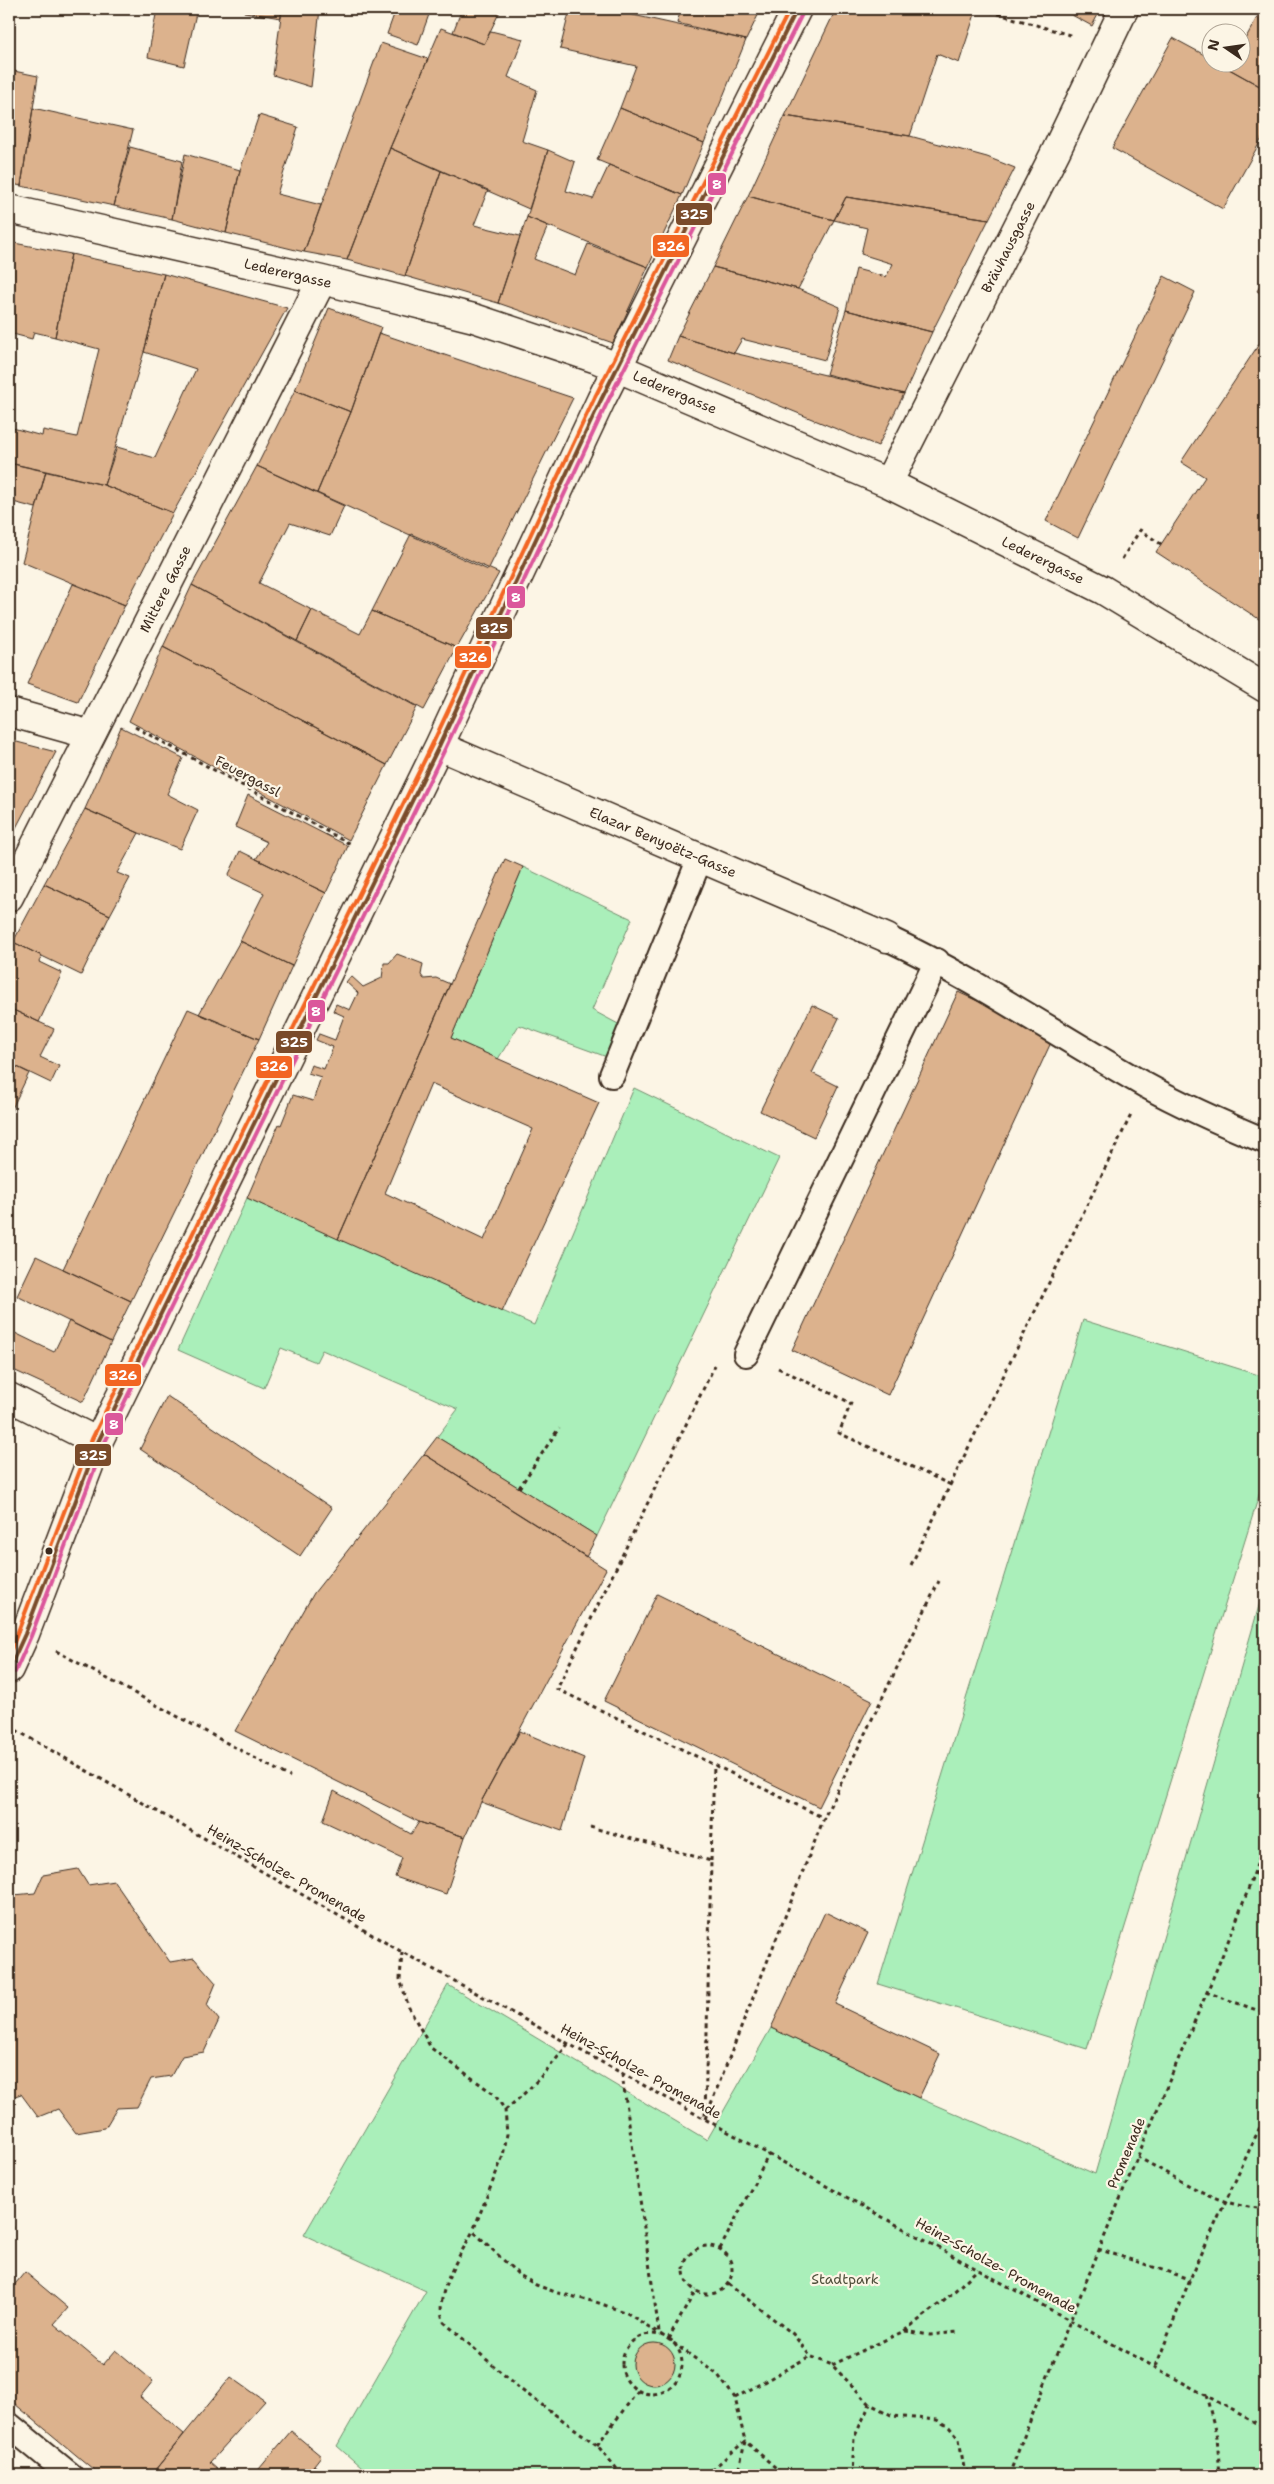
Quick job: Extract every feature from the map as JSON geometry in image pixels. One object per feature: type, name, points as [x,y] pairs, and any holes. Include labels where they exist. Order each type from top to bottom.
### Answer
[{"type":"street","points":[[9,1668],[25,1634],[98,1442],[439,746],[617,367],[797,9]]},
{"type":"street","name":"Bräuhausgasse","points":[[888,483],[1056,152],[1124,9]]},
{"type":"street","name":"Lederergasse","points":[[9,210],[322,280],[474,318],[617,367],[888,483],[1103,590],[1265,688]]},
{"type":"street","name":"Mittere Gasse","points":[[9,897],[322,280]]},
{"type":"street","points":[[9,712],[91,735]]},
{"type":"street","name":"Elazar Benyoëtz-Gasse","points":[[439,746],[887,938]]},
{"type":"street","points":[[9,1397],[98,1442]]},
{"type":"lane","points":[[612,1075],[700,858]]},
{"type":"lane","points":[[887,938],[937,962],[1146,1085],[1221,1123],[1265,1141]]},
{"type":"lane","points":[[746,1354],[937,962]]},
{"type":"lane","points":[[9,2425],[70,2475]]},
{"type":"path","points":[[982,9],[1107,47]]},
{"type":"path","points":[[1103,590],[1140,530],[1161,544]]},
{"type":"path","name":"Feuergassl","points":[[104,710],[382,861]]},
{"type":"path","points":[[911,1565],[1146,1085]]},
{"type":"path","points":[[746,1354],[851,1403],[839,1433],[951,1485]]},
{"type":"path","points":[[717,1360],[557,1689],[824,1818]]},
{"type":"path","points":[[519,1488],[559,1428]]},
{"type":"path","points":[[705,2119],[824,1818],[939,1581]]},
{"type":"path","points":[[25,1634],[290,1777]]},
{"type":"path","name":"Heinz-Scholze- Promenade","points":[[9,1726],[402,1952],[1069,2318],[1265,2428]]},
{"type":"path","points":[[705,2119],[714,1765]]},
{"type":"path","points":[[590,1828],[711,1861]]},
{"type":"path","name":"Promenade","points":[[1008,2475],[1069,2318],[1254,1876],[1265,1841]]},
{"type":"path","points":[[402,1952],[400,1979],[409,2008],[431,2048],[495,2095],[505,2110],[507,2134],[503,2156],[473,2231],[448,2276],[440,2314],[444,2322],[520,2389],[597,2444],[622,2475]]},
{"type":"path","points":[[1206,1992],[1265,2013]]},
{"type":"path","points":[[505,2110],[526,2093],[546,2072],[568,2043]]},
{"type":"path","points":[[622,2073],[660,2333]]},
{"type":"path","points":[[1156,2366],[1190,2279],[1265,2116]]},
{"type":"path","points":[[720,2249],[769,2154]]},
{"type":"path","points":[[1137,2157],[1224,2202],[1253,2208],[1265,2208]]},
{"type":"path","points":[[473,2231],[518,2274],[536,2285],[627,2313],[668,2338],[718,2375],[735,2398],[745,2441],[738,2475]]},
{"type":"path","points":[[706,2245],[720,2249],[726,2253],[732,2264],[728,2284],[717,2292],[703,2293],[696,2290],[687,2279],[685,2272],[688,2258],[698,2248],[706,2245]]},
{"type":"path","points":[[1098,2249],[1190,2279]]},
{"type":"path","points":[[832,2365],[904,2330],[943,2302],[978,2268]]},
{"type":"path","points":[[728,2284],[793,2334],[810,2356],[832,2365],[870,2404],[893,2416],[937,2420],[949,2427],[959,2439],[964,2468],[970,2475]]},
{"type":"path","points":[[668,2338],[696,2290]]},
{"type":"path","points":[[904,2330],[930,2335],[958,2332]]},
{"type":"path","points":[[650,2334],[668,2338],[676,2345],[681,2354],[680,2375],[671,2387],[658,2394],[638,2391],[624,2376],[622,2367],[627,2349],[640,2336],[650,2334]]},
{"type":"path","points":[[735,2398],[810,2356]]},
{"type":"path","points":[[597,2444],[638,2391]]},
{"type":"path","points":[[1206,2395],[1217,2438],[1220,2475]]},
{"type":"path","points":[[852,2475],[854,2438],[870,2404]]},
{"type":"path","points":[[706,2475],[745,2441]]},
{"type":"path","points":[[745,2441],[784,2475]]},
{"type":"green space","points":[[523,867],[632,919],[592,1010],[622,1026],[607,1057],[519,1025],[498,1059],[451,1038]]},
{"type":"green space","points":[[634,1088],[779,1158],[597,1536],[437,1437],[458,1409],[322,1350],[316,1362],[281,1348],[264,1388],[178,1350],[247,1198],[534,1325]]},
{"type":"green space","points":[[1083,1320],[1265,1377],[1265,1476],[1087,2049],[878,1984]]},
{"type":"green space","name":"Stadtpark","points":[[1265,1585],[1265,2475],[370,2475],[337,2446],[426,2291],[304,2235],[448,1985],[707,2140],[771,2028],[919,2098],[1095,2174]]},
{"type":"building","points":[[157,9],[197,9],[184,66],[148,57]]},
{"type":"building","points":[[244,9],[282,9],[281,18],[244,12]]},
{"type":"building","points":[[282,9],[320,9],[311,87],[273,75]]},
{"type":"building","points":[[396,9],[431,9],[418,45],[387,34]]},
{"type":"building","points":[[462,9],[501,9],[484,44],[453,32]]},
{"type":"building","points":[[570,9],[606,9],[746,40],[704,143],[620,108],[636,66],[560,49]]},
{"type":"building","points":[[681,9],[761,9],[746,40],[677,23]]},
{"type":"building","points":[[836,9],[960,9],[975,14],[959,63],[937,54],[910,136],[785,116]]},
{"type":"building","points":[[1061,9],[1101,9],[1092,26]]},
{"type":"building","points":[[1261,10],[1265,13],[1265,89],[1234,72],[1252,72],[1252,27]]},
{"type":"building","points":[[441,28],[484,44],[491,31],[523,39],[508,77],[537,90],[522,141],[548,150],[529,209],[390,148]]},
{"type":"building","points":[[1173,38],[1202,54],[1202,72],[1235,72],[1265,89],[1265,133],[1223,209],[1112,148]]},
{"type":"building","points":[[381,43],[428,59],[390,148],[347,260],[304,252]]},
{"type":"building","points":[[9,70],[38,76],[21,186],[9,183]]},
{"type":"building","points":[[33,108],[133,130],[114,206],[21,186]]},
{"type":"building","points":[[620,108],[704,143],[682,195],[597,160]]},
{"type":"building","points":[[259,115],[298,127],[277,194],[321,205],[304,252],[226,233],[240,170]]},
{"type":"building","points":[[785,116],[910,136],[987,157],[1015,168],[989,219],[846,197],[834,220],[748,196]]},
{"type":"building","points":[[130,147],[182,161],[172,219],[114,206]]},
{"type":"building","points":[[390,148],[441,171],[405,276],[347,260]]},
{"type":"building","points":[[548,150],[575,162],[566,191],[593,199],[609,165],[682,195],[648,267],[527,217]]},
{"type":"building","points":[[185,154],[240,170],[226,233],[172,219]]},
{"type":"building","points":[[441,171],[488,190],[474,225],[520,236],[498,303],[405,276]]},
{"type":"building","points":[[748,196],[834,220],[798,289],[713,267]]},
{"type":"building","points":[[846,197],[989,219],[932,332],[846,310],[856,269],[886,277],[893,264],[861,254],[867,228],[834,220]]},
{"type":"building","points":[[527,217],[548,226],[534,259],[575,275],[588,244],[648,267],[613,343],[498,303]]},
{"type":"building","points":[[9,242],[71,254],[55,337],[34,332],[32,339],[9,333]]},
{"type":"building","points":[[71,254],[164,274],[144,352],[104,485],[9,463],[9,427],[42,436],[43,430],[77,437],[99,349],[55,337]]},
{"type":"building","points":[[713,267],[798,289],[840,307],[825,360],[742,339],[734,353],[678,336]]},
{"type":"building","points":[[164,274],[287,308],[173,513],[104,485],[117,447],[155,458],[196,369],[144,352]]},
{"type":"building","points":[[1164,276],[1195,292],[1078,538],[1046,521]]},
{"type":"building","points":[[1265,278],[1265,296],[1257,291]]},
{"type":"building","points":[[329,308],[381,327],[351,412],[295,390]]},
{"type":"building","points":[[846,310],[932,332],[904,394],[826,374]]},
{"type":"building","points":[[379,333],[573,398],[488,570],[317,493],[351,412]]},
{"type":"building","points":[[1265,335],[1265,623],[1156,552],[1205,477],[1181,462]]},
{"type":"building","points":[[678,336],[734,353],[904,394],[878,446],[668,360]]},
{"type":"building","points":[[295,390],[351,412],[317,493],[257,466]]},
{"type":"building","points":[[9,463],[46,471],[36,508],[9,501]]},
{"type":"building","points":[[257,466],[344,506],[330,536],[290,523],[259,583],[312,610],[297,641],[192,585]]},
{"type":"building","points":[[46,471],[104,485],[173,513],[125,605],[22,562]]},
{"type":"building","points":[[411,534],[499,573],[457,648],[372,611]]},
{"type":"building","points":[[73,584],[125,605],[78,702],[27,684]]},
{"type":"building","points":[[192,585],[417,707],[387,765],[163,647]]},
{"type":"building","points":[[312,610],[360,634],[372,611],[457,648],[424,710],[297,641]]},
{"type":"building","points":[[163,647],[387,765],[349,840],[129,721]]},
{"type":"building","points":[[121,727],[183,758],[167,794],[198,810],[180,849],[85,809]]},
{"type":"building","points":[[9,740],[56,752],[9,841]]},
{"type":"building","points":[[248,795],[348,846],[326,893],[256,859],[267,842],[235,827]]},
{"type":"building","points":[[85,809],[139,833],[117,873],[130,878],[110,915],[44,884]]},
{"type":"building","points":[[240,851],[326,893],[292,966],[240,941],[264,893],[228,876]]},
{"type":"building","points":[[505,859],[523,867],[451,1038],[599,1103],[502,1312],[338,1239]],"holes":[[[431,1084],[533,1129],[484,1240],[385,1193]]]},
{"type":"building","points":[[44,884],[110,915],[81,975],[13,942]]},
{"type":"building","points":[[240,941],[292,966],[259,1039],[199,1014]]},
{"type":"building","points":[[13,942],[42,956],[39,962],[62,973],[39,1022],[9,1008],[9,952]]},
{"type":"building","points":[[397,954],[423,964],[421,975],[424,979],[436,978],[450,984],[338,1239],[247,1198],[293,1095],[313,1101],[321,1077],[308,1073],[311,1065],[324,1069],[333,1047],[316,1040],[319,1034],[335,1040],[344,1016],[333,1011],[336,1004],[350,1010],[358,993],[346,982],[351,976],[363,987],[382,978],[384,963],[389,963]]},
{"type":"building","points":[[958,992],[1054,1036],[888,1395],[792,1350]]},
{"type":"building","points":[[812,1005],[839,1018],[812,1073],[838,1086],[814,1137],[760,1111]]},
{"type":"building","points":[[9,1008],[54,1029],[40,1057],[59,1066],[51,1083],[9,1063]]},
{"type":"building","points":[[188,1009],[259,1039],[131,1301],[63,1269]]},
{"type":"building","points":[[9,1063],[29,1073],[9,1115]]},
{"type":"building","points":[[36,1256],[131,1301],[111,1342],[17,1296]]},
{"type":"building","points":[[69,1321],[111,1342],[83,1402],[9,1368],[9,1342],[13,1332],[54,1352]]},
{"type":"building","points":[[9,1330],[13,1332],[9,1342]]},
{"type":"building","points":[[167,1396],[332,1508],[300,1556],[140,1449]]},
{"type":"building","points":[[437,1437],[597,1536],[586,1557],[424,1454]]},
{"type":"building","points":[[424,1454],[606,1569],[481,1802],[465,1837],[419,1822],[235,1731],[314,1593]]},
{"type":"building","points":[[657,1594],[872,1700],[819,1807],[604,1701]]},
{"type":"building","points":[[520,1731],[584,1758],[562,1831],[481,1802]]},
{"type":"building","points":[[334,1791],[411,1834],[419,1822],[465,1837],[446,1894],[395,1877],[402,1858],[323,1821]]},
{"type":"building","points":[[78,1869],[88,1885],[114,1881],[170,1962],[194,1958],[216,1983],[207,2005],[219,2020],[204,2052],[182,2056],[171,2076],[151,2079],[137,2107],[117,2108],[105,2128],[76,2133],[58,2109],[38,2117],[21,2094],[9,2098],[9,1909],[14,1895],[35,1893],[43,1875]]},
{"type":"building","points":[[825,1912],[868,1933],[835,2004],[940,2054],[919,2098],[771,2028]]},
{"type":"building","points":[[9,2223],[14,2227],[9,2234]]},
{"type":"building","points":[[25,2272],[68,2308],[54,2324],[103,2365],[116,2350],[153,2381],[140,2397],[184,2434],[151,2475],[100,2475],[9,2399],[9,2287],[11,2289]]},
{"type":"building","points":[[654,2343],[669,2349],[675,2364],[669,2379],[654,2385],[639,2379],[633,2364],[639,2349]]},
{"type":"building","points":[[231,2377],[265,2401],[210,2462],[225,2475],[151,2475]]},
{"type":"building","points":[[291,2431],[321,2456],[306,2475],[254,2475]]},
{"type":"building","points":[[314,2465],[326,2475],[306,2475]]},
{"type":"transit line","name":"326","points":[[9,1655],[92,1439],[433,743],[595,397],[790,9]]},
{"type":"transit line","name":"325","points":[[9,1669],[25,1634],[98,1442],[439,746],[601,400],[797,9]]},
{"type":"transit line","name":"8","points":[[15,1672],[31,1636],[104,1444],[445,749],[607,403],[803,12]]}]
